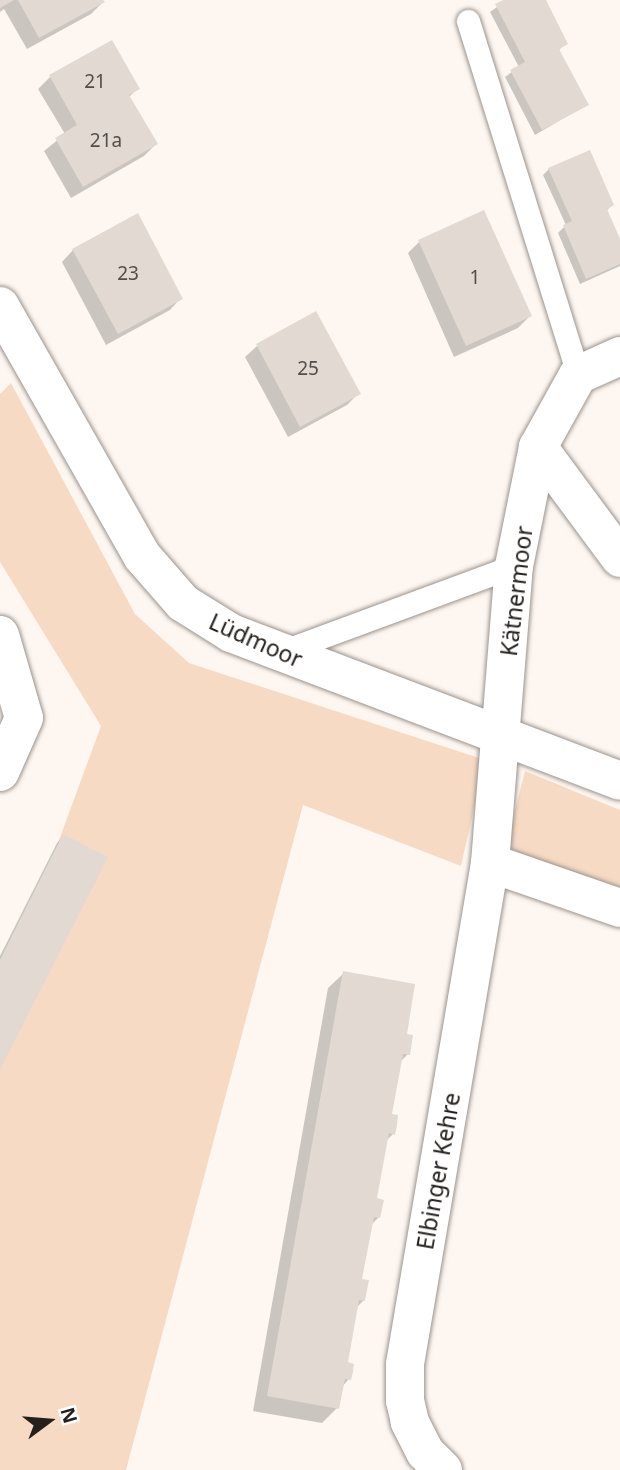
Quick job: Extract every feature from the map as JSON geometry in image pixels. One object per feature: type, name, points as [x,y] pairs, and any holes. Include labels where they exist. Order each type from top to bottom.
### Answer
[{"type":"street","name":"Lüdmoor","points":[[5,326],[142,556],[164,584],[203,617],[231,633],[620,781]]},
{"type":"street","points":[[578,375],[620,356]]},
{"type":"street","name":"Kätnermoor","points":[[502,737],[514,566],[538,447],[578,375]]},
{"type":"street","points":[[538,447],[620,558]]},
{"type":"street","points":[[0,635],[24,718],[0,772]]},
{"type":"street","name":"Elbinger Kehre","points":[[443,1470],[425,1452],[410,1422],[405,1401],[405,1364],[491,863],[502,737]]},
{"type":"street","points":[[491,863],[620,908]]},
{"type":"lane","points":[[468,21],[578,375]]},
{"type":"lane","points":[[281,652],[514,566]]},
{"type":"shaded area","points":[[11,383],[135,614],[189,663],[485,760],[461,866],[303,805],[126,1470],[0,1470],[0,1000],[101,726],[0,562],[0,394]]},
{"type":"shaded area","points":[[525,771],[620,810],[620,887],[505,850]]},
{"type":"building","points":[[0,0],[14,0],[0,8]]},
{"type":"building","points":[[18,0],[103,0],[105,2],[39,38]]},
{"type":"building","points":[[503,0],[546,0],[568,44],[559,49],[589,105],[542,130],[510,70],[525,62],[495,4]]},
{"type":"building","points":[[112,40],[140,89],[129,95],[158,144],[83,187],[55,138],[77,125],[49,75]]},
{"type":"building","points":[[590,150],[614,205],[607,209],[620,239],[620,264],[586,279],[563,225],[572,221],[548,168]]},
{"type":"building","points":[[484,210],[532,316],[466,346],[418,240]]},
{"type":"building","points":[[138,213],[183,299],[118,334],[72,249]]},
{"type":"building","points":[[316,311],[361,394],[300,427],[256,344]]},
{"type":"building","points":[[63,834],[108,857],[0,1070],[0,960]]},
{"type":"building","points":[[343,971],[415,984],[407,1034],[413,1035],[410,1055],[403,1054],[392,1114],[398,1115],[397,1125],[395,1135],[389,1133],[377,1198],[384,1200],[380,1218],[374,1217],[362,1279],[369,1280],[365,1301],[359,1300],[348,1362],[354,1364],[353,1372],[351,1380],[345,1379],[339,1409],[267,1396]]}]
